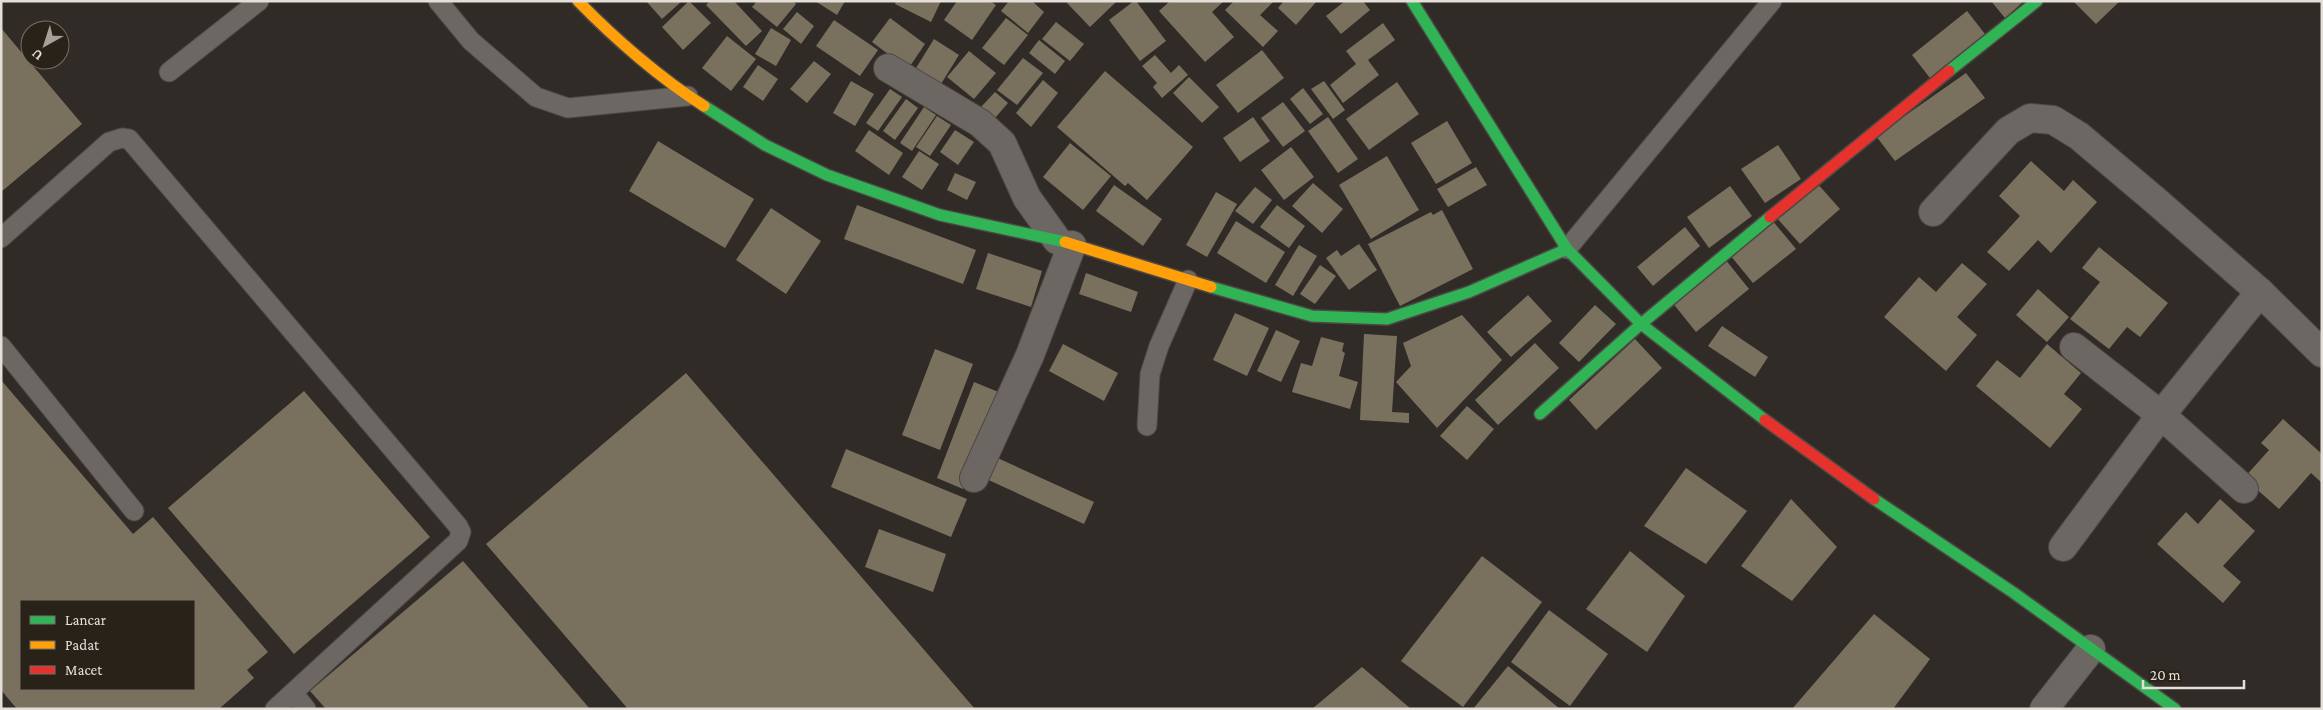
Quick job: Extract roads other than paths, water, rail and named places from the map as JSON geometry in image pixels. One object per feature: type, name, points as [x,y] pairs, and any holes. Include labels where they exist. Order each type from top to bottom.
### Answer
[{"type":"street","points":[[578,1],[601,25],[688,96],[766,145],[827,175],[940,215],[1065,243],[1285,310],[1312,316],[1387,319],[1469,292],[1567,249]]},
{"type":"street","points":[[1412,1],[1567,249],[1641,324],[1743,404],[1845,479],[2014,593],[2175,709]]},
{"type":"street","points":[[1540,414],[1641,324],[1876,129],[2038,1]]},
{"type":"street","points":[[888,68],[980,123],[1002,143],[1028,198],[1065,243]]},
{"type":"street","points":[[1933,212],[2008,131],[2030,118],[2053,120],[2079,136],[2156,201],[2260,292],[2322,352]]},
{"type":"street","points":[[974,478],[1030,355],[1065,243]]},
{"type":"street","points":[[2063,547],[2161,415],[2260,292]]},
{"type":"street","points":[[2074,347],[2161,415],[2244,489]]},
{"type":"street","points":[[2044,709],[2091,649]]},
{"type":"lane","points":[[169,72],[259,1]]},
{"type":"lane","points":[[438,1],[471,41],[536,97],[568,108],[688,96]]},
{"type":"lane","points":[[1567,249],[1772,1]]},
{"type":"lane","points":[[1,238],[109,142],[122,138],[129,139],[458,526],[461,537],[458,541],[294,694],[275,709]]},
{"type":"lane","points":[[1147,426],[1150,374],[1159,346],[1188,280]]},
{"type":"lane","points":[[1,346],[134,511]]},
{"type":"lane","points":[[294,694],[306,709]]}]
